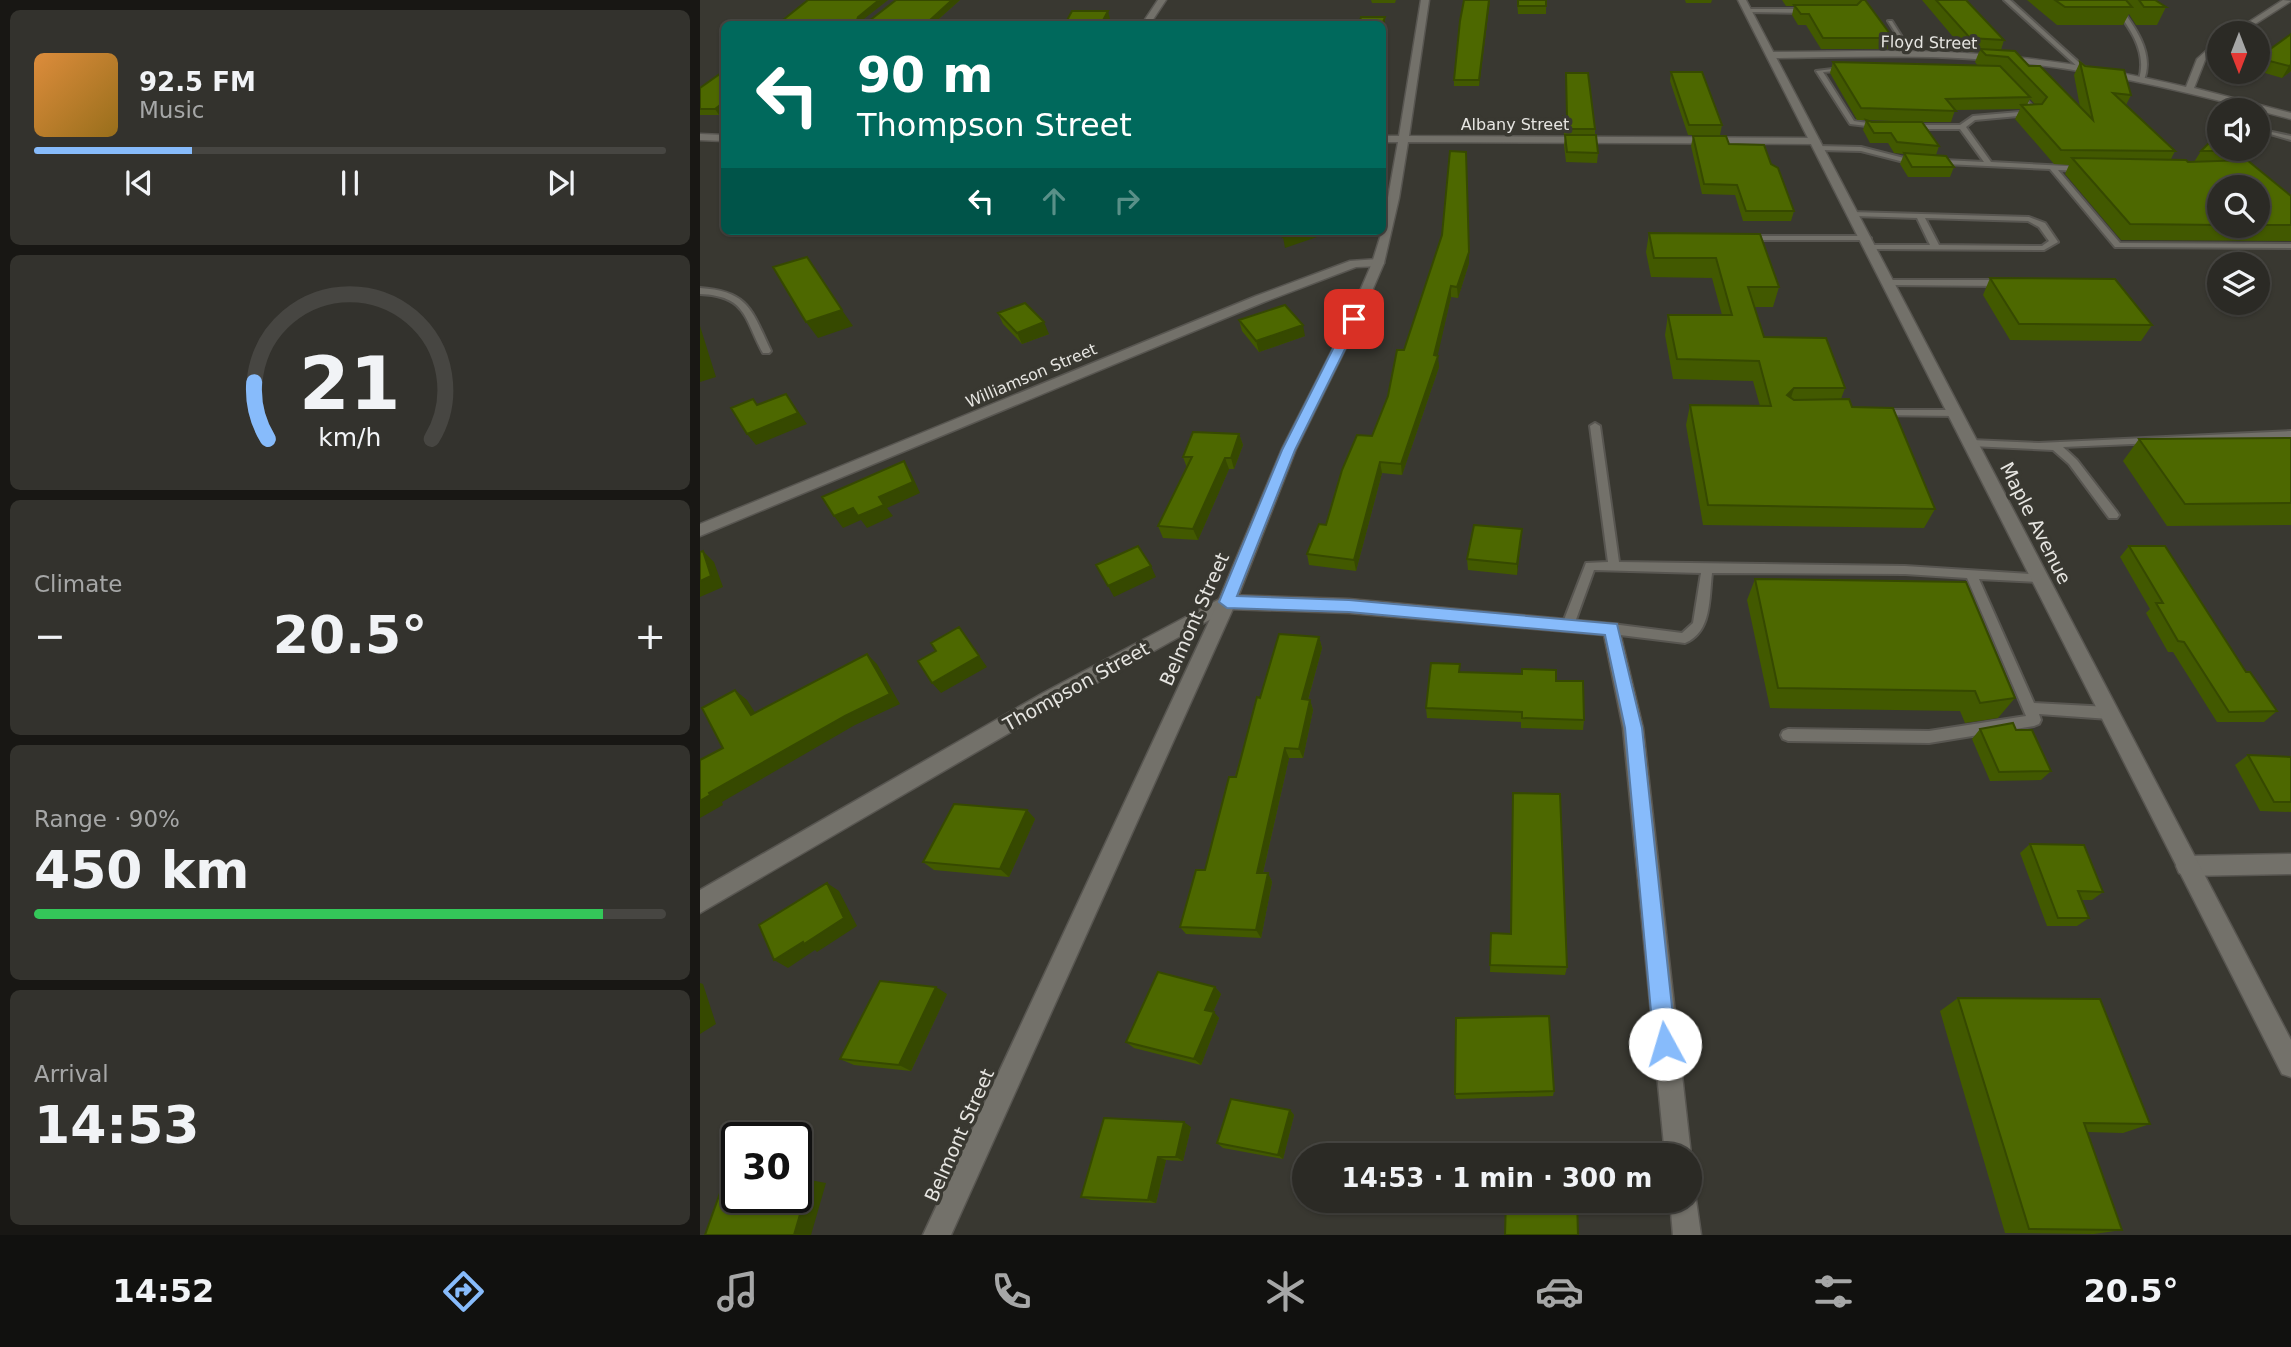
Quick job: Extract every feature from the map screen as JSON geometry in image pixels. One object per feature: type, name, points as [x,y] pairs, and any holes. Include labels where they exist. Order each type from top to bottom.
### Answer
[{"type":"street","points":[[1148,21],[1162,0]]},
{"type":"street","name":"Belmont Street","points":[[1386,225],[1404,139],[1425,0]]},
{"type":"street","points":[[2255,21],[2289,0]]},
{"type":"street","name":"Maple Avenue","points":[[1745,5],[2291,1065]]},
{"type":"street","name":"Floyd Street","points":[[1771,55],[1912,55],[2008,59],[2082,68],[2190,88],[2291,116]]},
{"type":"street","points":[[2190,88],[2202,59],[2207,55]]},
{"type":"street","points":[[700,138],[721,137]]},
{"type":"street","name":"Albany Street","points":[[1386,139],[1817,144]]},
{"type":"street","name":"Belmont Street","points":[[937,1235],[1227,602],[1289,450],[1354,319],[1378,263],[1384,235]]},
{"type":"street","name":"Williamson Street","points":[[700,530],[1260,299],[1354,264],[1378,263]]},
{"type":"street","points":[[1227,602],[1349,606],[1612,629],[1633,728],[1677,1143]]},
{"type":"street","name":"Thompson Street","points":[[700,902],[884,798],[1050,699],[1227,602]]},
{"type":"street","points":[[2187,866],[2291,864]]},
{"type":"street","points":[[1684,1213],[1686,1235]]},
{"type":"lane","points":[[2007,0],[2082,68]]},
{"type":"lane","points":[[2114,0],[2137,33],[2145,72],[2142,79]]},
{"type":"lane","points":[[1745,5],[1814,11]]},
{"type":"lane","points":[[1891,22],[1912,55]]},
{"type":"lane","points":[[1854,68],[1827,68],[1819,71],[1852,123],[1869,127],[1962,127],[1973,118],[2036,113],[2008,83]]},
{"type":"lane","points":[[1962,127],[1988,162]]},
{"type":"lane","points":[[2270,132],[2291,138]]},
{"type":"lane","points":[[1817,144],[1861,149],[1905,160],[2093,169]]},
{"type":"lane","points":[[2053,169],[2118,245],[2291,246]]},
{"type":"lane","points":[[1730,238],[1936,248],[2044,248],[2054,242],[2042,225],[2029,219],[1854,214]]},
{"type":"lane","points":[[1920,216],[1936,248]]},
{"type":"lane","points":[[1889,283],[2014,283]]},
{"type":"lane","points":[[700,291],[728,293],[738,298],[766,351]]},
{"type":"lane","points":[[1872,414],[1956,413]]},
{"type":"lane","points":[[1595,426],[1614,566]]},
{"type":"lane","points":[[1971,443],[2043,445],[2291,434]]},
{"type":"lane","points":[[2043,445],[2056,447],[2073,462],[2113,515]]},
{"type":"lane","points":[[1568,625],[1590,566],[1905,570],[2040,578]]},
{"type":"lane","points":[[1612,629],[1685,638],[1699,625],[1707,569]]},
{"type":"lane","points":[[1788,735],[1929,737],[2034,720],[1971,574]]},
{"type":"lane","points":[[2031,708],[2109,713]]},
{"type":"building","points":[[808,0],[879,0],[857,20],[869,21],[782,21]]},
{"type":"building","points":[[896,0],[952,0],[929,21],[869,21]]},
{"type":"building","points":[[1464,0],[1489,0],[1479,80],[1454,80]]},
{"type":"building","points":[[1518,0],[1546,0],[1546,6],[1518,6]]},
{"type":"building","points":[[1865,0],[1893,38],[1823,38],[1809,14],[1801,14],[1794,5],[1857,5]]},
{"type":"building","points":[[1936,0],[1966,0],[2004,40],[1970,38]]},
{"type":"building","points":[[2055,0],[2126,0],[2132,7],[2065,7]]},
{"type":"building","points":[[2139,0],[2155,0],[2166,7],[2144,7]]},
{"type":"building","points":[[1072,11],[1108,11],[1103,21],[1067,21]]},
{"type":"building","points":[[1361,17],[1385,17],[1384,21],[1360,21]]},
{"type":"building","points":[[2291,34],[2291,65],[2270,61],[2270,49]]},
{"type":"building","points":[[1980,49],[2015,51],[2029,66],[2040,66],[2093,120],[2080,62],[2085,66],[2124,70],[2131,95],[2113,93],[2175,151],[2061,150],[2021,105],[2042,104],[2047,97],[2008,57],[1986,55]]},
{"type":"building","points":[[1833,62],[2000,66],[2030,97],[1946,99],[1956,111],[1861,108]]},
{"type":"building","points":[[1671,72],[1702,72],[1722,125],[1689,125]]},
{"type":"building","points":[[721,73],[721,104],[715,109],[700,109],[700,88]]},
{"type":"building","points":[[1566,73],[1588,73],[1595,129],[1564,129],[1563,116],[1567,116]]},
{"type":"building","points":[[1866,120],[1922,122],[1939,146],[1897,142],[1891,133],[1874,133]]},
{"type":"building","points":[[1565,135],[1596,135],[1598,153],[1567,152]]},
{"type":"building","points":[[1693,136],[1726,136],[1729,144],[1764,145],[1771,164],[1778,168],[1794,211],[1746,211],[1737,185],[1704,184]]},
{"type":"building","points":[[1450,151],[1466,152],[1469,252],[1457,287],[1451,286],[1434,355],[1438,356],[1401,464],[1380,462],[1354,560],[1307,554],[1319,524],[1326,525],[1342,470],[1357,435],[1372,436],[1388,396],[1397,350],[1404,350],[1442,235]]},
{"type":"building","points":[[1904,153],[1946,156],[1954,167],[1912,167]]},
{"type":"building","points":[[2072,158],[2248,161],[2265,175],[2207,175],[2207,225],[2130,224]]},
{"type":"building","points":[[2270,179],[2291,196],[2291,225],[2270,225]]},
{"type":"building","points":[[1649,233],[1760,234],[1779,287],[1748,287],[1764,337],[1826,338],[1845,388],[1794,388],[1787,395],[1794,400],[1849,399],[1852,407],[1893,408],[1935,509],[1708,505],[1690,405],[1771,406],[1759,361],[1677,359],[1668,315],[1732,315],[1716,258],[1654,258]]},
{"type":"building","points":[[807,257],[842,310],[806,322],[773,267]]},
{"type":"building","points":[[1990,278],[2115,279],[2152,325],[2019,324]]},
{"type":"building","points":[[1025,303],[1044,322],[1017,333],[998,313]]},
{"type":"building","points":[[1285,305],[1303,325],[1256,341],[1239,320]]},
{"type":"building","points":[[786,394],[798,413],[747,434],[731,408],[753,399],[757,405]]},
{"type":"building","points":[[1193,432],[1239,434],[1231,458],[1225,458],[1193,529],[1158,526],[1192,457],[1183,457]]},
{"type":"building","points":[[2291,438],[2291,503],[2185,504],[2139,439]]},
{"type":"building","points":[[904,461],[913,482],[879,497],[884,505],[858,516],[853,508],[834,516],[822,497]]},
{"type":"building","points":[[1474,525],[1522,529],[1517,564],[1467,559]]},
{"type":"building","points":[[1138,546],[1151,566],[1108,586],[1096,565]]},
{"type":"building","points":[[2129,546],[2165,546],[2246,672],[2250,672],[2277,711],[2229,712],[2184,642],[2178,641],[2156,603],[2163,603]]},
{"type":"building","points":[[703,551],[711,576],[700,581],[700,552]]},
{"type":"building","points":[[1755,579],[1966,582],[2015,698],[1980,703],[1975,691],[1778,688]]},
{"type":"building","points":[[959,627],[979,656],[932,683],[918,661],[936,651],[931,643]]},
{"type":"building","points":[[1279,634],[1319,637],[1302,699],[1310,700],[1299,749],[1285,748],[1257,873],[1268,873],[1256,930],[1180,927],[1196,870],[1205,870],[1229,777],[1236,777],[1257,697],[1260,698]]},
{"type":"building","points":[[867,654],[890,694],[845,716],[709,793],[710,795],[700,801],[700,760],[723,748],[702,708],[735,690],[751,715]]},
{"type":"building","points":[[1431,663],[1460,664],[1459,672],[1522,674],[1522,669],[1556,670],[1556,681],[1583,681],[1584,720],[1522,718],[1522,712],[1426,708]]},
{"type":"building","points":[[2013,723],[2016,730],[2032,730],[2051,771],[1999,772],[1980,729]]},
{"type":"building","points":[[2248,755],[2291,757],[2291,802],[2274,802]]},
{"type":"building","points":[[1513,793],[1560,794],[1567,967],[1490,965],[1491,933],[1511,934]]},
{"type":"building","points":[[954,804],[1027,810],[1000,869],[923,862]]},
{"type":"building","points":[[2030,844],[2084,845],[2103,892],[2078,891],[2089,918],[2058,918]]},
{"type":"building","points":[[827,883],[844,918],[774,960],[759,925]]},
{"type":"building","points":[[1158,972],[1215,987],[1205,1010],[1214,1012],[1194,1059],[1126,1042]]},
{"type":"building","points":[[880,981],[936,987],[899,1065],[840,1059]]},
{"type":"building","points":[[1958,998],[2100,999],[2150,1124],[2084,1123],[2122,1230],[2029,1229]]},
{"type":"building","points":[[1549,1016],[1554,1091],[1455,1094],[1456,1018]]},
{"type":"building","points":[[1231,1099],[1290,1110],[1278,1155],[1217,1143]]},
{"type":"building","points":[[1104,1118],[1184,1122],[1176,1157],[1158,1157],[1148,1200],[1081,1197]]},
{"type":"building","points":[[720,1193],[721,1213],[800,1213],[794,1235],[705,1235]]},
{"type":"building","points":[[1506,1213],[1577,1213],[1578,1235],[1505,1235]]},
{"type":"route","points":[[1354,319],[1289,450],[1227,602],[1349,606],[1612,629],[1633,728],[1665,1044]]}]
